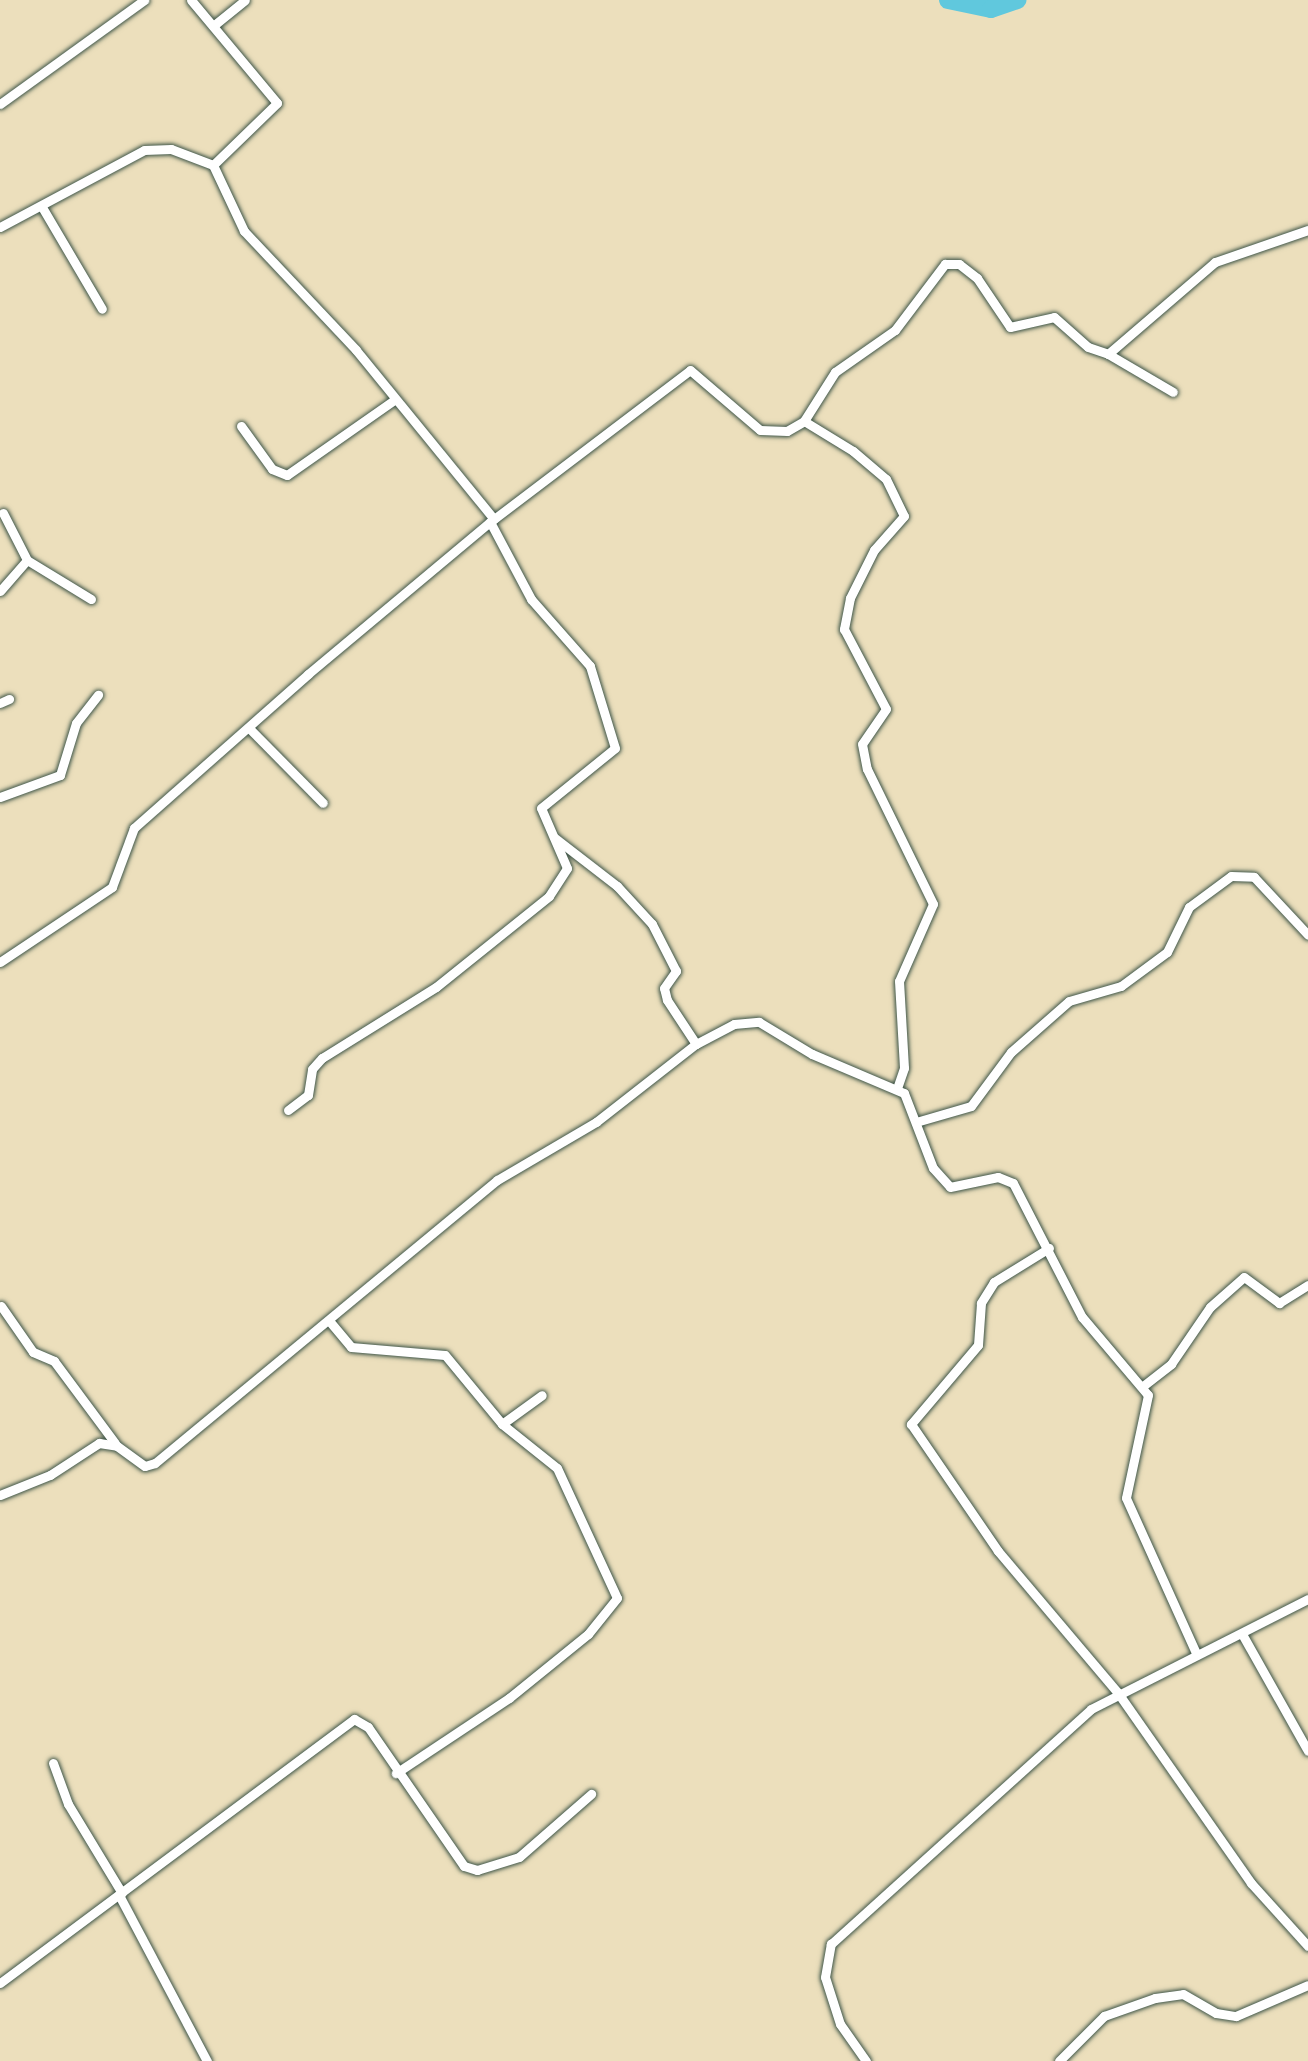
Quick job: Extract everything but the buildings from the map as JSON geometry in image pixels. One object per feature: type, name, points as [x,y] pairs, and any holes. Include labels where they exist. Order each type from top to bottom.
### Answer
[{"type":"street","points":[[0,104],[144,0]]},
{"type":"street","points":[[192,0],[277,103],[213,166]]},
{"type":"street","points":[[213,26],[245,0]]},
{"type":"street","points":[[0,227],[130,156],[171,149],[213,166],[244,231],[394,400],[492,521],[531,599],[590,666],[615,743],[612,752],[541,808],[542,823],[555,838],[617,886],[652,924],[676,971],[664,988],[667,1000],[696,1044]]},
{"type":"street","points":[[42,207],[102,309]]},
{"type":"street","points":[[1108,354],[1216,262],[1308,230]]},
{"type":"street","points":[[0,962],[112,887],[131,831],[492,521],[684,372],[698,374],[760,430],[786,431],[804,421],[835,372],[895,330],[950,263],[977,278],[1010,327],[1054,317],[1088,346],[1173,392]]},
{"type":"street","points":[[241,426],[272,469],[286,475],[394,400]]},
{"type":"street","points":[[804,421],[879,470],[904,516],[874,550],[850,598],[844,629],[886,710],[862,744],[867,769],[933,904],[899,980],[904,1068],[897,1088]]},
{"type":"street","points":[[3,513],[28,560],[91,600]]},
{"type":"street","points":[[0,591],[28,560]]},
{"type":"street","points":[[0,797],[60,775],[74,728],[98,695]]},
{"type":"street","points":[[249,728],[323,802]]},
{"type":"street","points":[[288,1110],[308,1096],[312,1069],[322,1058],[436,987],[549,896],[566,868],[555,838]]},
{"type":"street","points":[[916,1122],[971,1106],[1011,1052],[1070,1001],[1122,986],[1167,952],[1188,907],[1231,876],[1254,878],[1308,935]]},
{"type":"street","points":[[0,1495],[50,1475],[99,1442],[117,1446],[151,1466],[331,1323],[497,1180],[596,1122],[696,1044],[734,1024],[759,1022],[812,1054],[897,1088],[945,1183],[961,1189],[998,1177],[1013,1183],[1082,1317],[1143,1386],[1148,1404],[1126,1498],[1197,1655]]},
{"type":"street","points":[[1049,1248],[994,1282],[981,1304],[978,1345],[911,1424],[1008,1564],[1118,1694],[1251,1883],[1308,1946]]},
{"type":"street","points":[[1143,1386],[1171,1364],[1210,1307],[1244,1277],[1268,1302],[1279,1303],[1308,1285]]},
{"type":"street","points":[[1,1306],[33,1352],[54,1362],[117,1446]]},
{"type":"street","points":[[331,1323],[352,1347],[442,1353],[502,1424],[557,1468],[618,1598],[588,1634],[509,1698],[396,1773]]},
{"type":"street","points":[[502,1424],[542,1395]]},
{"type":"street","points":[[866,2061],[840,2024],[829,1993],[824,1962],[831,1944],[1072,1724],[1118,1694],[1308,1599]]},
{"type":"street","points":[[1242,1634],[1308,1751]]},
{"type":"street","points":[[0,1982],[354,1719],[368,1726],[454,1858],[477,1870],[519,1857],[591,1794]]},
{"type":"street","points":[[53,1763],[70,1808],[121,1894],[208,2061]]},
{"type":"street","points":[[1060,2061],[1104,2016],[1156,1998],[1183,1994],[1216,2014],[1236,2016],[1308,1984]]},
{"type":"waterway","points":[[948,0],[991,9],[1017,0]]}]
